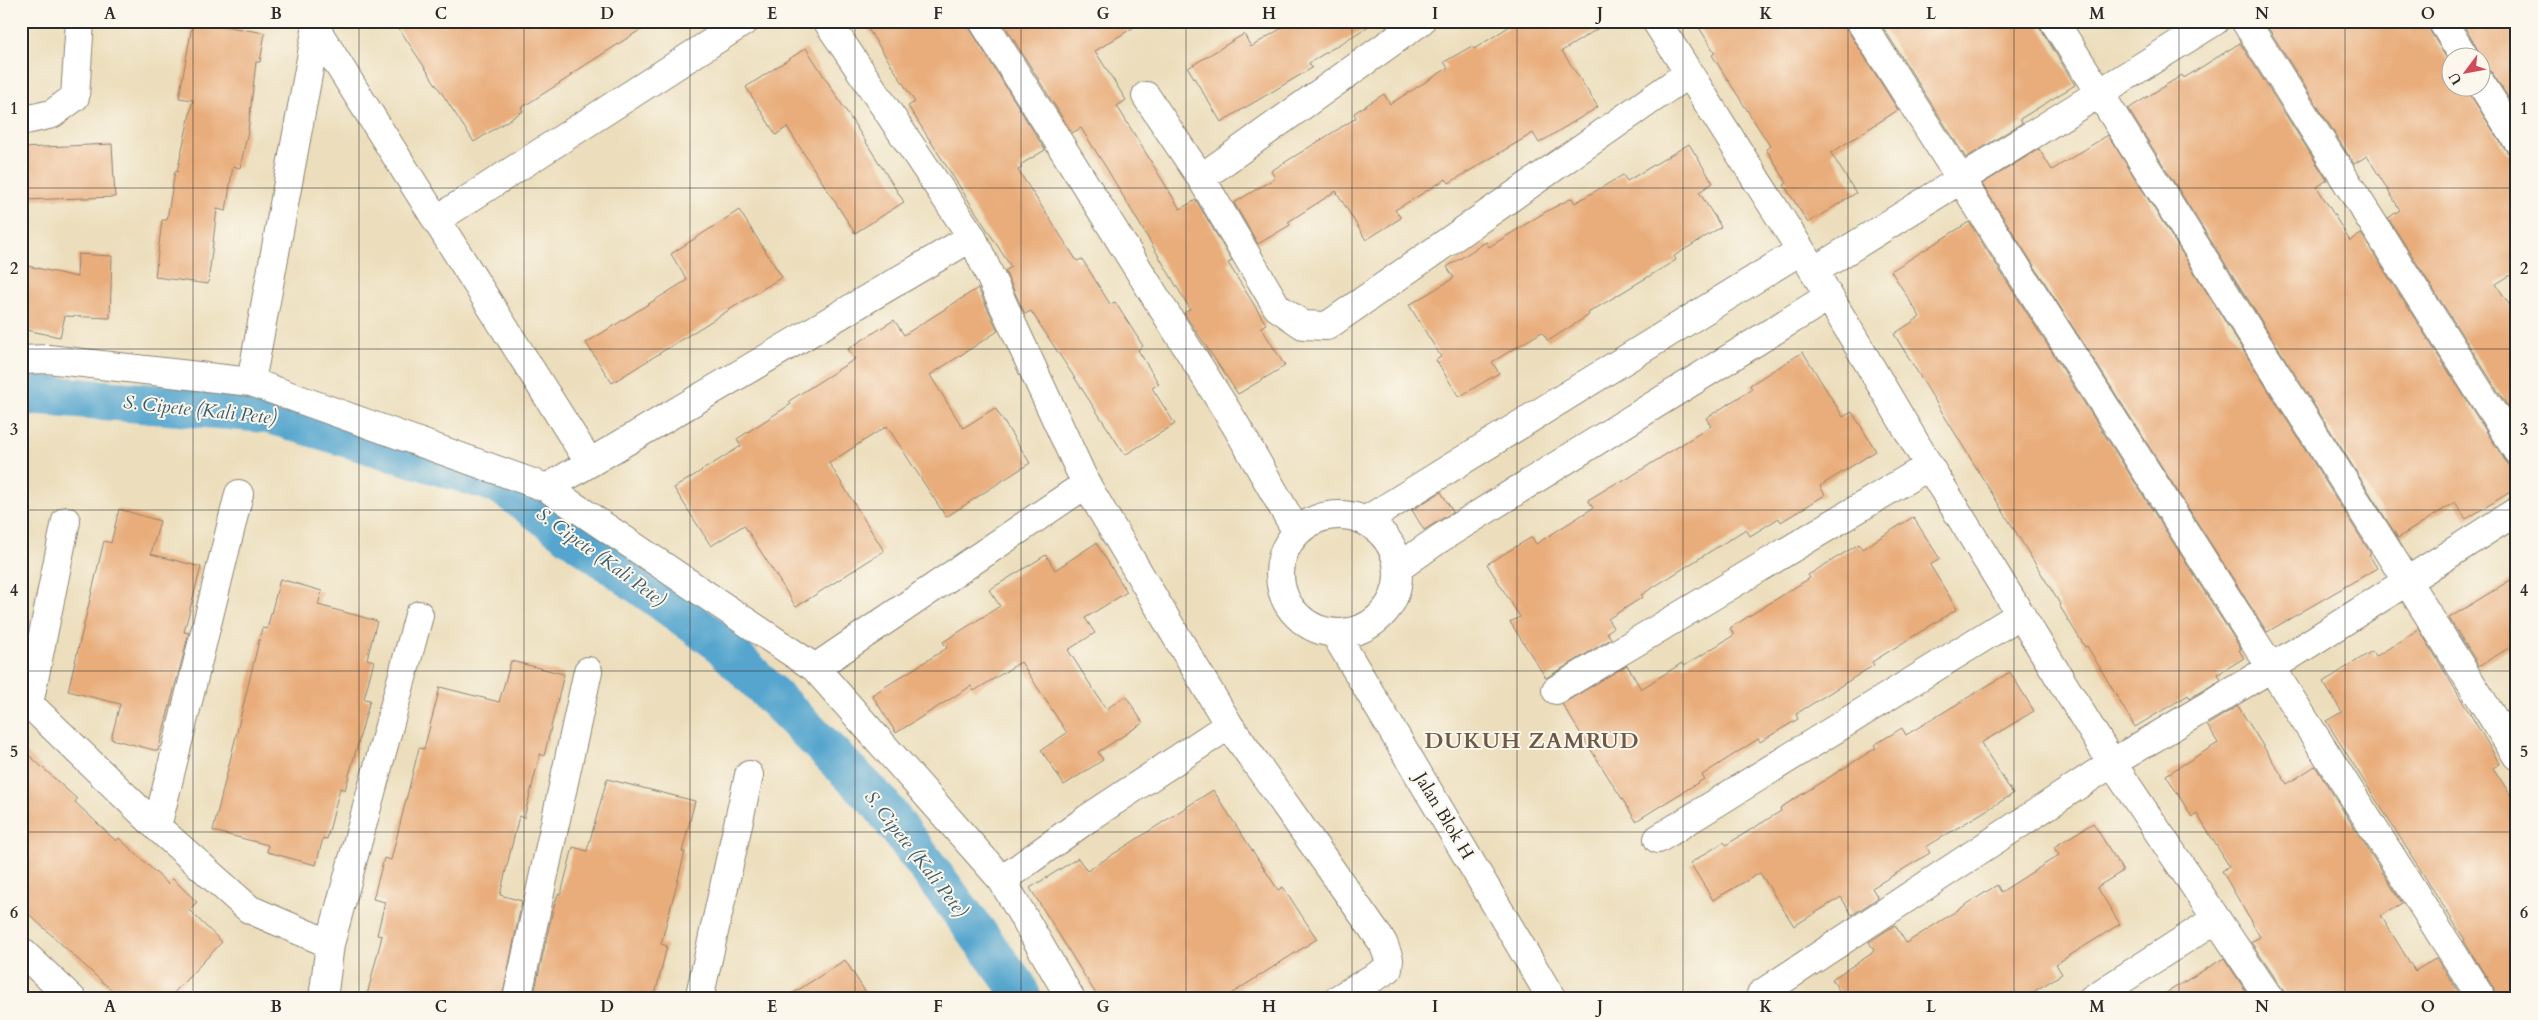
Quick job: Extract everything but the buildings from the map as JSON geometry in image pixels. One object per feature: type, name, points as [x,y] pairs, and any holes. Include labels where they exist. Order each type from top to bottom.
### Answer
[{"type":"street","points":[[21,121],[52,114],[75,97],[80,21]]},
{"type":"street","points":[[436,220],[745,21]]},
{"type":"street","points":[[827,21],[972,237],[1086,484],[1229,725],[1383,943],[1389,960],[1388,969],[1338,999]]},
{"type":"street","points":[[983,21],[1235,424],[1298,532]]},
{"type":"street","points":[[1201,178],[1421,21]]},
{"type":"street","points":[[1656,21],[1807,261],[1929,466],[2022,614],[2112,763],[2270,999]]},
{"type":"street","points":[[1860,21],[2482,999]]},
{"type":"street","points":[[2054,21],[2517,756]]},
{"type":"street","points":[[1364,521],[1807,261],[1961,180],[2215,21]]},
{"type":"street","points":[[2246,21],[2517,451]]},
{"type":"street","points":[[2442,21],[2459,48]]},
{"type":"street","points":[[317,25],[436,220],[589,462]]},
{"type":"street","points":[[251,382],[317,25]]},
{"type":"street","points":[[1146,96],[1201,178],[1277,307],[1303,325],[1327,326],[1689,73]]},
{"type":"street","points":[[2490,98],[2517,140]]},
{"type":"street","points":[[547,488],[972,237]]},
{"type":"street","points":[[1398,568],[1438,539],[1828,297]]},
{"type":"street","points":[[21,360],[48,359],[251,382],[547,488],[815,668],[1002,880],[1071,999]]},
{"type":"street","points":[[1556,690],[1929,466]]},
{"type":"street","points":[[815,668],[1086,484]]},
{"type":"street","points":[[157,827],[239,494]]},
{"type":"street","points":[[1761,994],[2112,763],[2271,668],[2517,511]]},
{"type":"street","points":[[1329,515],[1348,515],[1364,521],[1381,532],[1389,543],[1398,568],[1396,593],[1383,616],[1361,630],[1335,634],[1318,630],[1303,622],[1291,609],[1283,594],[1280,577],[1281,560],[1287,545],[1298,532],[1312,521],[1329,515]]},
{"type":"street","points":[[66,521],[25,700],[157,827],[249,909],[330,944]]},
{"type":"street","points":[[1658,838],[2022,614]]},
{"type":"street","points":[[323,999],[330,944],[418,615]]},
{"type":"street","name":"Jalan Blok H","points":[[1335,634],[1552,999]]},
{"type":"street","points":[[517,999],[588,672]]},
{"type":"street","points":[[1002,880],[1087,819],[1229,725]]},
{"type":"street","points":[[699,999],[749,775]]},
{"type":"street","points":[[2092,999],[2216,919]]},
{"type":"street","points":[[21,951],[72,999]]},
{"type":"waterway","name":"S. Cipete (Kali Pete)","points":[[21,396],[40,395],[267,413],[500,484],[719,642],[879,802],[1016,985],[1022,999]]},
{"type":"district","name":"DUKUH ZAMRUD","points":[[1532,741]]}]
